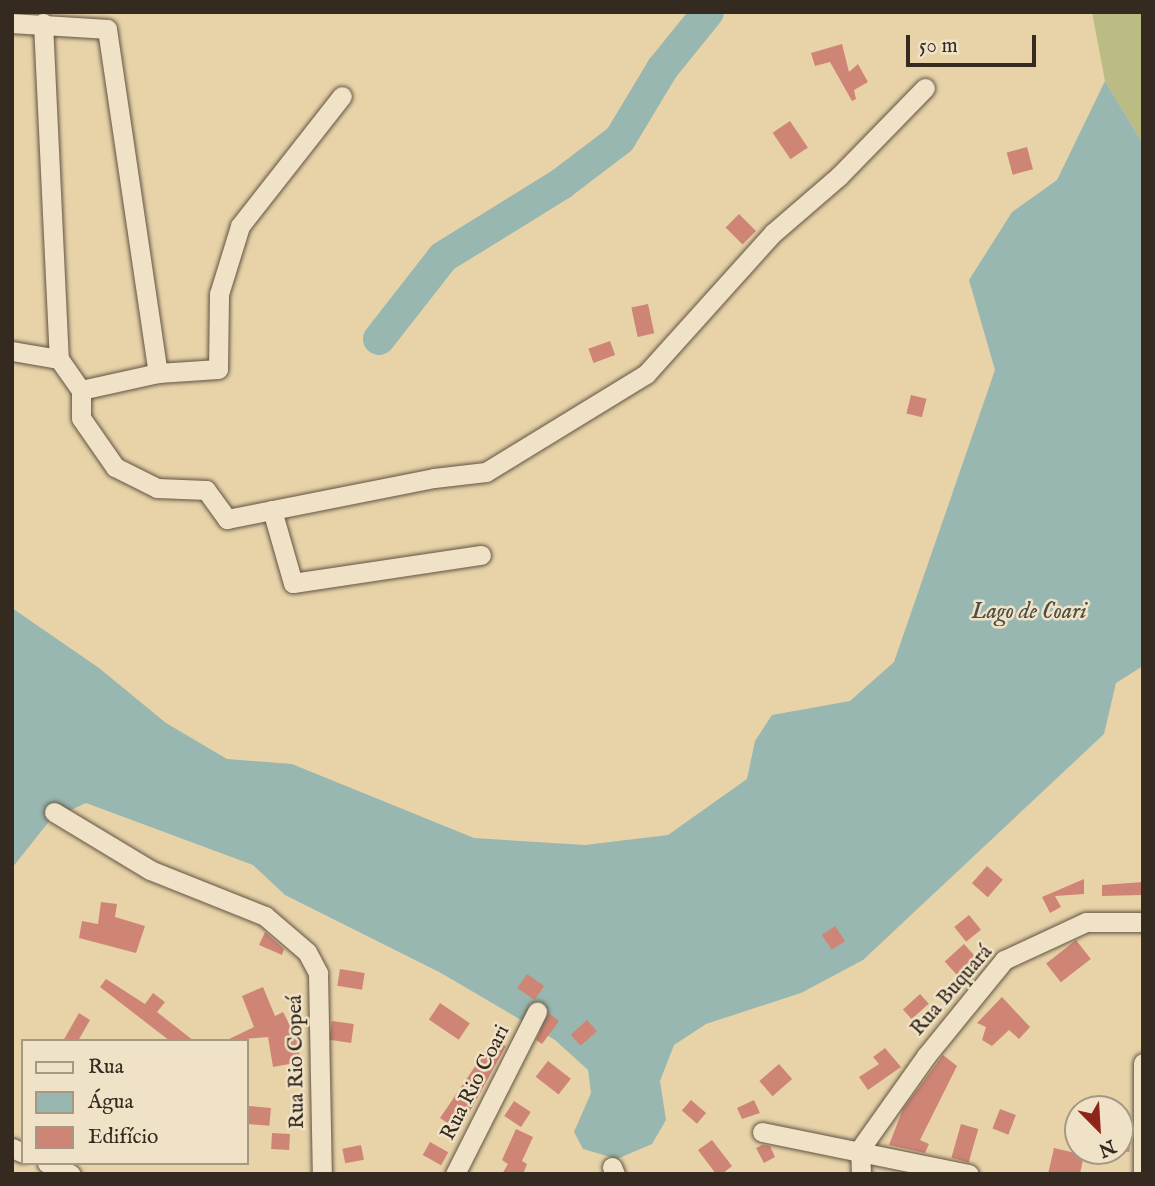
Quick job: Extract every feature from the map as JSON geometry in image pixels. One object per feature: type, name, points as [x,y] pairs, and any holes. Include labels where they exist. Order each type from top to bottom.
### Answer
[{"type":"street","points":[[12,23],[107,29],[158,373]]},
{"type":"street","points":[[43,23],[59,359],[81,390],[81,418],[115,467],[157,488],[206,491],[228,519],[434,478],[486,472],[646,374],[773,233],[839,176],[925,88]]},
{"type":"street","points":[[81,390],[158,373],[218,369],[219,293],[240,226],[342,96]]},
{"type":"street","points":[[12,351],[59,359]]},
{"type":"street","points":[[272,510],[293,583],[481,555]]},
{"type":"street","name":"Rua Rio Copeá","points":[[54,812],[150,870],[265,916],[307,952],[318,973],[322,1174]]},
{"type":"street","name":"Rua Buquará","points":[[860,1149],[926,1056],[1004,960],[1086,922],[1143,922]]},
{"type":"street","name":"Rua Rio Coari","points":[[456,1174],[537,1013]]},
{"type":"street","points":[[1143,1063],[1143,1174]]},
{"type":"street","points":[[762,1132],[860,1149],[969,1174]]},
{"type":"street","points":[[860,1149],[861,1174]]},
{"type":"street","points":[[51,1165],[71,1174]]},
{"type":"green space","points":[[1092,12],[1143,12],[1143,144],[1105,81]]},
{"type":"water","name":"Lago de Coari","points":[[1105,81],[1143,144],[1143,666],[1116,683],[1104,734],[863,960],[801,993],[706,1024],[674,1045],[660,1081],[666,1120],[652,1144],[617,1159],[583,1149],[574,1132],[591,1093],[588,1070],[555,1040],[441,973],[285,895],[253,865],[86,803],[51,819],[12,868],[12,608],[99,668],[166,723],[227,759],[292,764],[474,838],[585,845],[668,835],[747,779],[755,741],[772,715],[850,701],[894,662],[995,370],[969,280],[1012,212],[1057,180]]},
{"type":"building","points":[[842,44],[849,72],[858,64],[868,82],[854,90],[856,99],[852,101],[830,62],[815,66],[811,53]]},
{"type":"building","points":[[790,121],[808,148],[790,159],[773,133]]},
{"type":"building","points":[[1027,147],[1033,169],[1013,175],[1007,152]]},
{"type":"building","points":[[739,214],[756,231],[743,244],[726,227]]},
{"type":"building","points":[[648,304],[654,333],[638,337],[631,308]]},
{"type":"building","points":[[610,341],[615,355],[594,363],[588,349]]},
{"type":"building","points":[[911,395],[927,399],[922,417],[906,413]]},
{"type":"building","points":[[987,866],[1003,880],[988,897],[972,883]]},
{"type":"building","points":[[1084,879],[1084,894],[1055,896],[1061,907],[1050,913],[1042,897]]},
{"type":"building","points":[[1143,882],[1143,895],[1102,896],[1102,885]]},
{"type":"building","points":[[101,902],[117,904],[115,917],[145,926],[136,953],[79,938],[82,921],[98,924]]},
{"type":"building","points":[[969,915],[981,930],[966,942],[954,927]]},
{"type":"building","points":[[835,926],[845,941],[832,950],[822,935]]},
{"type":"building","points":[[265,932],[284,949],[282,955],[259,945]]},
{"type":"building","points":[[1076,940],[1091,959],[1061,982],[1046,963]]},
{"type":"building","points":[[964,944],[980,962],[961,979],[945,961]]},
{"type":"building","points":[[340,969],[365,973],[362,990],[337,986]]},
{"type":"building","points":[[527,974],[544,986],[534,1000],[517,988]]},
{"type":"building","points":[[106,979],[145,1004],[153,993],[165,1002],[157,1012],[191,1039],[167,1039],[100,987]]},
{"type":"building","points":[[263,987],[275,1016],[283,1012],[298,1041],[300,1062],[273,1067],[268,1037],[229,1039],[254,1027],[242,996]]},
{"type":"building","points":[[920,994],[929,1004],[912,1019],[903,1009]]},
{"type":"building","points":[[1002,997],[1030,1027],[1019,1039],[1009,1030],[992,1046],[982,1040],[986,1027],[977,1023]]},
{"type":"building","points":[[440,1003],[470,1023],[459,1040],[429,1020]]},
{"type":"building","points":[[79,1013],[90,1020],[79,1039],[64,1039]]},
{"type":"building","points":[[549,1013],[559,1021],[542,1044],[536,1040]]},
{"type":"building","points":[[587,1020],[597,1031],[581,1046],[571,1035]]},
{"type":"building","points":[[332,1021],[354,1024],[351,1043],[329,1040]]},
{"type":"building","points":[[493,1040],[506,1046],[459,1131],[440,1118]]},
{"type":"building","points":[[885,1048],[901,1067],[868,1090],[859,1077],[879,1064],[873,1057]]},
{"type":"building","points":[[943,1055],[957,1066],[920,1140],[929,1144],[925,1153],[889,1145],[903,1109]]},
{"type":"building","points":[[548,1061],[571,1079],[559,1095],[536,1077]]},
{"type":"building","points":[[779,1064],[792,1079],[772,1096],[759,1081]]},
{"type":"building","points":[[691,1100],[706,1113],[697,1124],[682,1111]]},
{"type":"building","points":[[754,1100],[760,1113],[742,1119],[737,1108]]},
{"type":"building","points":[[514,1101],[531,1112],[521,1127],[504,1116]]},
{"type":"building","points":[[249,1106],[271,1108],[269,1126],[248,1124]]},
{"type":"building","points":[[1000,1109],[1016,1115],[1008,1135],[992,1129]]},
{"type":"building","points":[[961,1124],[978,1129],[969,1163],[951,1158]]},
{"type":"building","points":[[516,1129],[533,1137],[522,1161],[527,1164],[523,1174],[502,1174],[508,1164],[502,1160]]},
{"type":"building","points":[[272,1133],[290,1134],[289,1150],[271,1149]]},
{"type":"building","points":[[712,1140],[732,1166],[722,1174],[716,1174],[698,1150]]},
{"type":"building","points":[[430,1142],[448,1152],[441,1165],[423,1155]]},
{"type":"building","points":[[361,1145],[364,1160],[345,1163],[342,1149]]},
{"type":"building","points":[[762,1145],[770,1146],[775,1157],[764,1163],[756,1148]]},
{"type":"building","points":[[1054,1148],[1064,1150],[1064,1165],[1082,1165],[1080,1174],[1048,1174]]},
{"type":"waterway","points":[[379,339],[443,257],[561,184],[620,139],[662,69],[708,12]]}]
